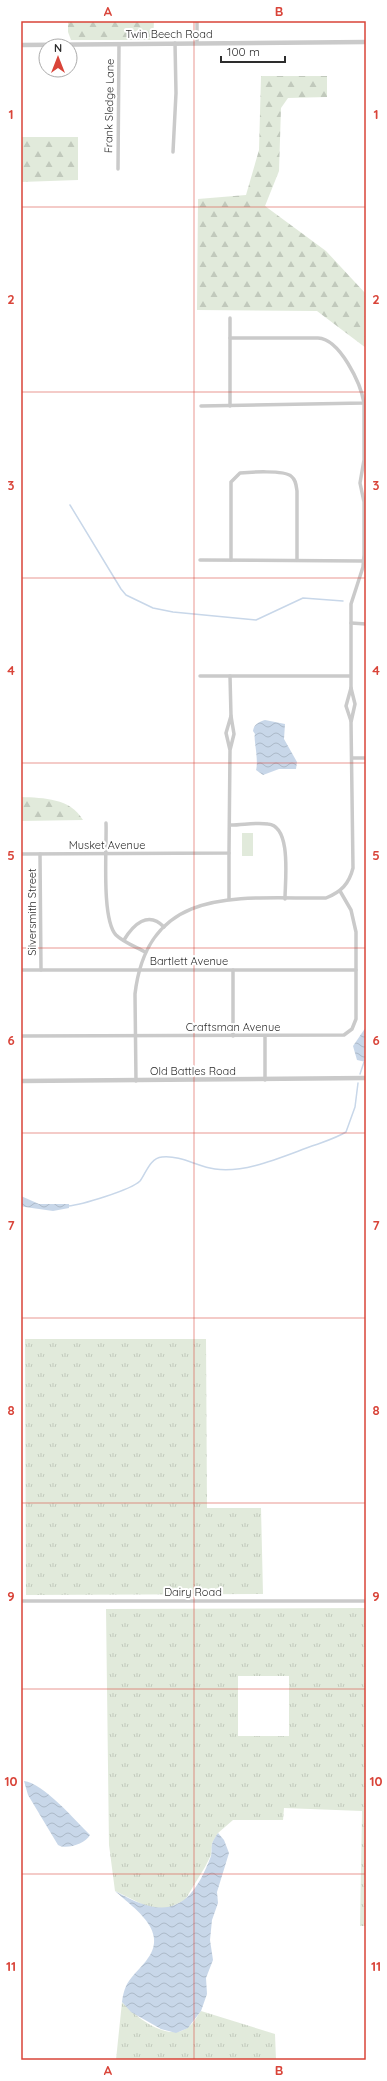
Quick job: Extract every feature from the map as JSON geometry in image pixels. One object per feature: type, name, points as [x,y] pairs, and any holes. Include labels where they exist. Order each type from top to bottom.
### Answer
[{"type":"street","points":[[197,21],[197,43]]},
{"type":"street","name":"Twin Beech Road","points":[[21,44],[366,42]]},
{"type":"street","points":[[173,152],[176,94],[175,43]]},
{"type":"street","name":"Frank Sledge Lane","points":[[118,169],[119,44]]},
{"type":"street","points":[[230,318],[230,406]]},
{"type":"street","points":[[230,338],[318,338],[329,340],[337,348],[357,380],[365,403],[364,460],[360,483],[364,502]]},
{"type":"street","points":[[201,406],[365,403]]},
{"type":"street","points":[[364,460],[366,474]]},
{"type":"street","points":[[231,560],[231,482],[237,475],[253,472],[286,473],[295,481],[297,491],[297,560]]},
{"type":"street","points":[[351,722],[346,706],[350,688],[351,604],[363,561],[364,502],[366,493]]},
{"type":"street","points":[[200,560],[363,561]]},
{"type":"street","points":[[351,623],[366,624]]},
{"type":"street","points":[[200,676],[350,676]]},
{"type":"street","points":[[230,676],[231,716],[234,734],[230,750]]},
{"type":"street","points":[[136,1081],[135,994],[145,952],[164,927],[187,912],[209,902],[229,899],[326,898],[340,892],[350,878],[352,868],[352,758],[350,754],[351,722],[355,704],[350,688]]},
{"type":"street","points":[[229,899],[229,853],[231,825],[230,750],[226,733],[231,716]]},
{"type":"street","points":[[352,758],[366,758]]},
{"type":"street","points":[[106,823],[107,911],[116,935],[145,952]]},
{"type":"street","points":[[231,825],[269,824],[277,827],[282,833],[284,843],[285,899]]},
{"type":"street","name":"Musket Avenue","points":[[21,854],[229,853]]},
{"type":"street","name":"Silversmith Street","points":[[40,854],[41,970]]},
{"type":"street","name":"Craftsman Avenue","points":[[21,1036],[339,1036],[348,1033],[354,1027],[356,1019],[356,939],[351,910],[340,892]]},
{"type":"street","points":[[124,940],[132,927],[145,920],[155,920],[164,927]]},
{"type":"street","name":"Bartlett Avenue","points":[[21,970],[356,970]]},
{"type":"street","points":[[233,970],[233,1036]]},
{"type":"street","points":[[265,1036],[265,1080]]},
{"type":"street","name":"Old Battles Road","points":[[21,1081],[366,1078]]},
{"type":"street","name":"Dairy Road","points":[[21,1601],[366,1601]]},
{"type":"green space","points":[[68,21],[154,21],[153,40],[78,40],[78,38],[70,38],[68,32]]},
{"type":"green space","points":[[261,76],[327,76],[327,97],[288,98],[281,108],[279,171],[265,206],[326,251],[366,294],[366,348],[317,311],[197,310],[198,199],[246,195],[259,150]]},
{"type":"green space","points":[[21,137],[78,137],[78,180],[21,182]]},
{"type":"green space","points":[[21,797],[47,799],[64,803],[78,813],[83,820],[21,821]]},
{"type":"green space","points":[[242,833],[253,833],[253,856],[242,856]]},
{"type":"green space","points":[[25,1339],[206,1339],[207,1508],[261,1508],[263,1594],[26,1595]]},
{"type":"green space","points":[[366,1608],[366,1926],[360,1926],[362,1811],[284,1808],[283,1820],[233,1820],[218,1833],[212,1843],[211,1855],[185,1900],[166,1909],[148,1907],[115,1891],[109,1845],[106,1609]],"holes":[[[238,1676],[289,1676],[289,1736],[238,1736]]]},
{"type":"green space","points":[[122,2002],[143,2021],[161,2030],[170,2032],[179,2032],[189,2027],[201,2011],[275,2034],[276,2060],[116,2060]]},
{"type":"water","points":[[265,720],[285,724],[284,739],[297,762],[296,769],[279,769],[263,775],[256,770],[257,761],[255,734],[253,731],[256,725]]},
{"type":"water","points":[[366,1027],[366,1062],[357,1060],[353,1046]]},
{"type":"water","points":[[21,1196],[39,1204],[69,1204],[69,1208],[53,1211],[21,1206]]},
{"type":"water","points":[[24,1781],[32,1783],[50,1795],[90,1835],[88,1838],[75,1845],[66,1847],[58,1845],[28,1795]]},
{"type":"water","points":[[218,1833],[224,1840],[229,1853],[217,1892],[218,1903],[212,1920],[210,1940],[213,1960],[206,1978],[207,1994],[201,2011],[188,2028],[176,2033],[161,2029],[131,2012],[122,2002],[127,1984],[146,1961],[152,1950],[154,1940],[152,1931],[147,1922],[115,1891],[148,1906],[162,1907],[174,1905],[185,1899],[203,1875],[211,1856],[212,1844]]},
{"type":"waterway","points":[[70,505],[121,589],[126,595],[153,608],[173,612],[256,620],[303,598],[343,601]]},
{"type":"waterway","points":[[360,1074],[364,1062]]},
{"type":"waterway","points":[[68,1206],[106,1196],[135,1185],[140,1181],[151,1163],[158,1158],[169,1157],[183,1159],[215,1169],[240,1169],[266,1163],[335,1138],[346,1132],[355,1107],[358,1083]]}]
